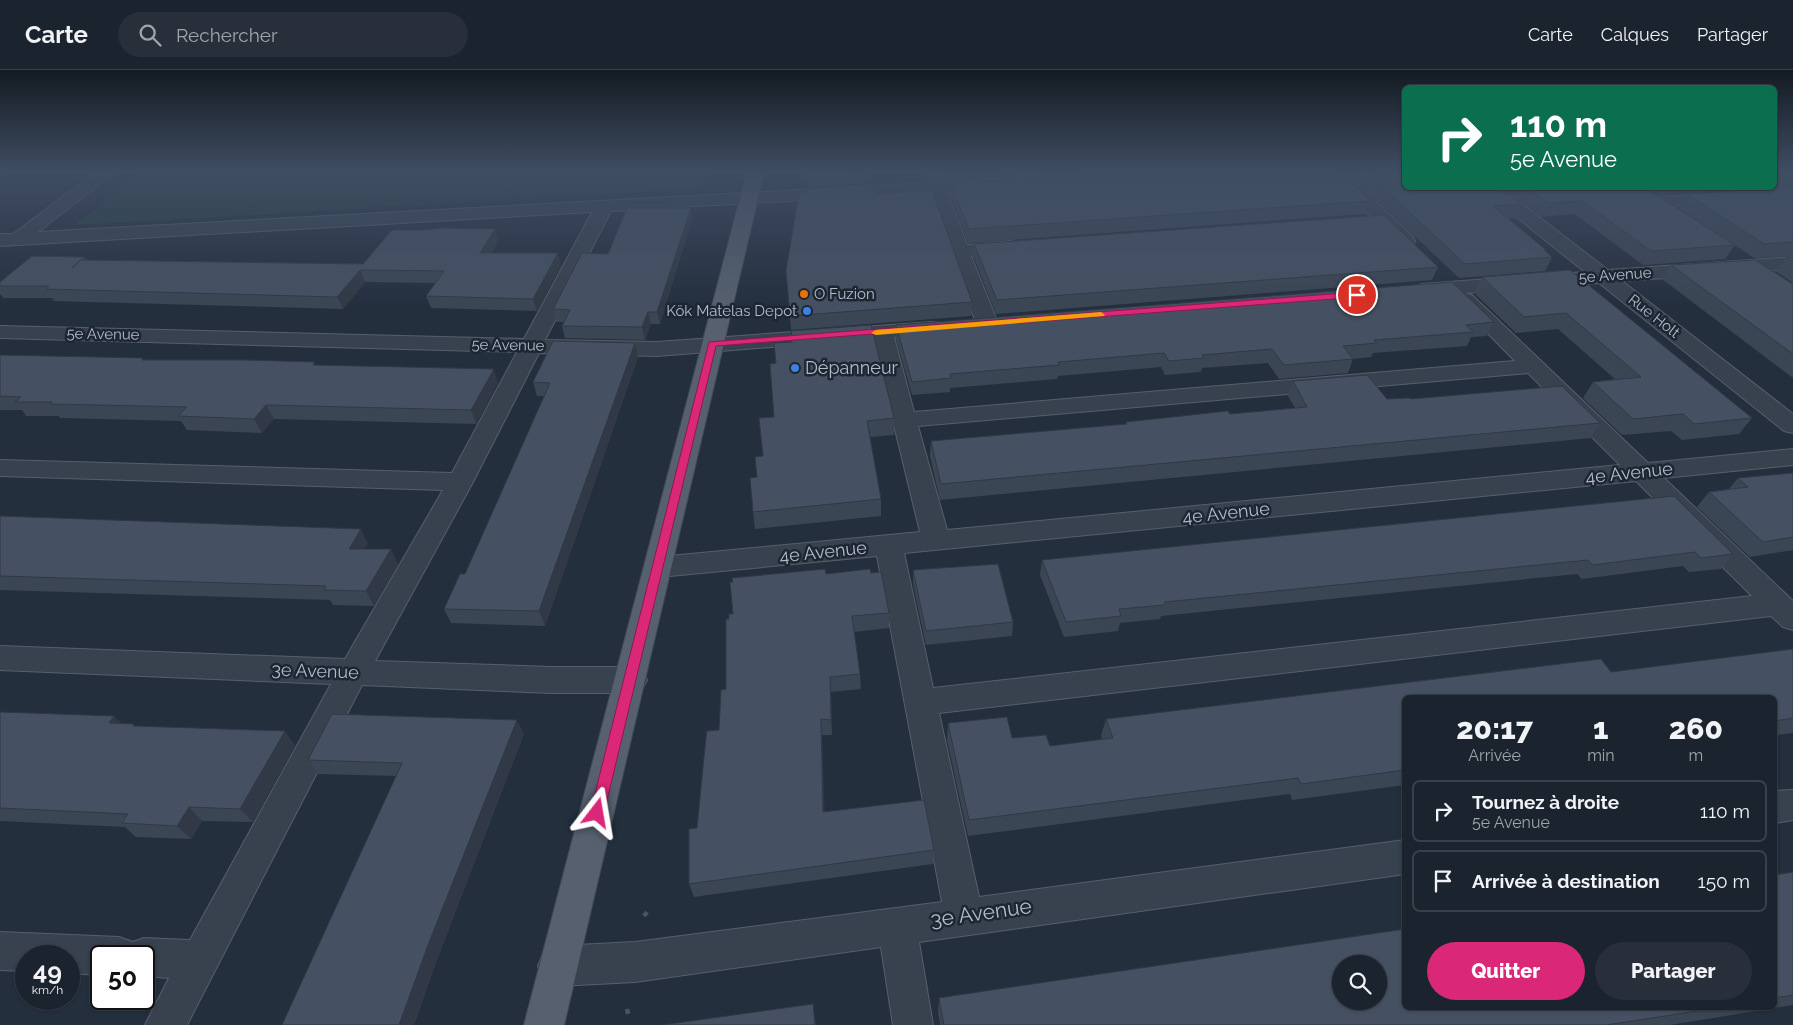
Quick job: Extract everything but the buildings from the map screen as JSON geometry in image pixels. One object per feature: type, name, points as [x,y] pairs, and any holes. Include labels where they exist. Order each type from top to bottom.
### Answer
[{"type":"main road","points":[[544,1025],[659,568],[743,217]]},
{"type":"street","points":[[0,253],[9,239],[42,217]]},
{"type":"street","points":[[9,239],[391,217]]},
{"type":"street","points":[[165,1025],[353,673],[460,482],[598,217]]},
{"type":"street","points":[[947,217],[960,251],[1029,246]]},
{"type":"street","points":[[1371,217],[1425,260],[1785,611]]},
{"type":"street","name":"Rue Holt","points":[[1527,217],[1793,426]]},
{"type":"street","name":"5e Avenue","points":[[0,332],[657,349],[978,324],[960,251]]},
{"type":"street","points":[[1730,251],[1778,284]]},
{"type":"street","name":"5e Avenue","points":[[1404,291],[1602,275],[1793,263]]},
{"type":"street","points":[[882,332],[936,541]]},
{"type":"street","points":[[905,420],[1534,366]]},
{"type":"street","name":"4e Avenue","points":[[659,568],[1793,457]]},
{"type":"street","points":[[0,468],[460,482]]},
{"type":"street","points":[[889,546],[964,916]]},
{"type":"street","points":[[922,702],[1785,611]]},
{"type":"street","name":"3e Avenue","points":[[0,658],[552,680],[631,680]]},
{"type":"street","points":[[1777,808],[1793,805]]},
{"type":"street","name":"3e Avenue","points":[[558,966],[636,962],[1402,857]]},
{"type":"street","points":[[897,925],[914,1025]]},
{"type":"street","points":[[0,951],[90,955]]},
{"type":"street","points":[[155,958],[200,960]]},
{"type":"path","points":[[644,916],[650,908]]},
{"type":"path","points":[[627,1009],[629,1018]]},
{"type":"green space","points":[[85,217],[223,217],[78,225],[78,222]]},
{"type":"slow traffic","points":[[876,333],[1101,315]]},
{"type":"place","name":"O Fuzion","points":[[804,294]]},
{"type":"place","name":"Kök Matelas Depot","points":[[807,311]]},
{"type":"place","name":"Dépanneur","points":[[795,368]]},
{"type":"route","points":[[597,813],[659,568],[712,344],[1357,295]]}]
